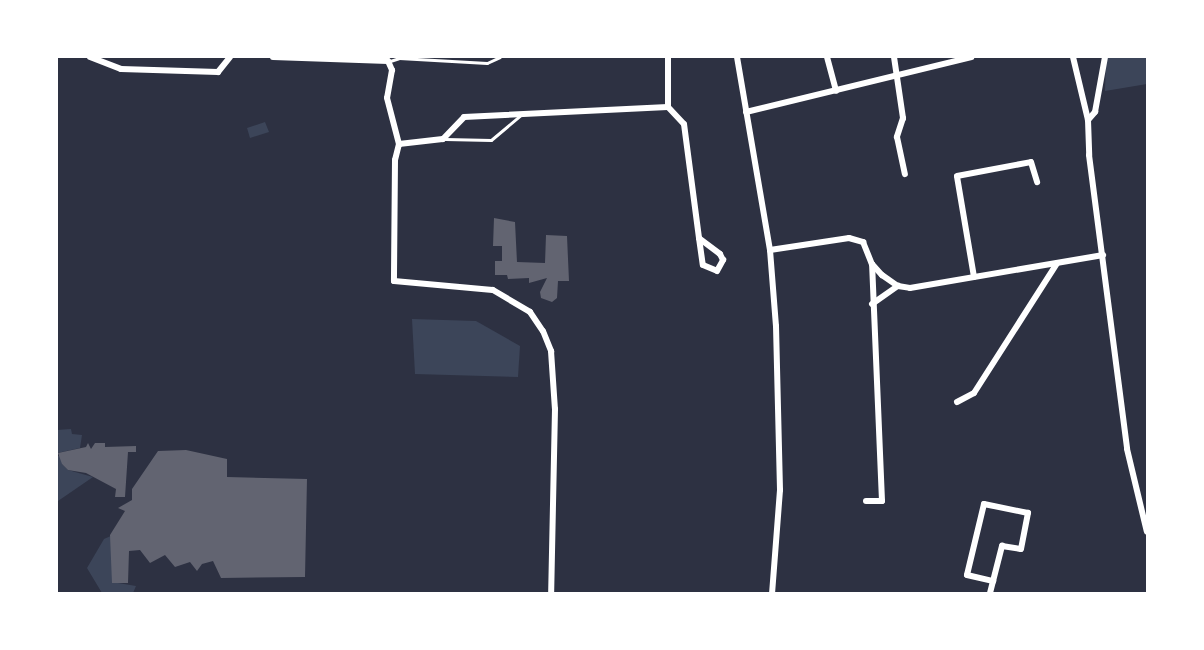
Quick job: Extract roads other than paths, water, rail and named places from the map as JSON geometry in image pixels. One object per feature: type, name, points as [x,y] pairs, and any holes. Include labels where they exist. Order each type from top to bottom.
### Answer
[{"type":"street","points":[[90,57],[121,69],[218,72],[230,57]]},
{"type":"street","points":[[273,57],[388,61],[392,70],[387,98],[399,144],[395,159],[394,281],[493,290],[530,312],[543,331],[550,351],[555,409],[551,593]]},
{"type":"street","points":[[668,57],[668,107],[684,124],[699,238],[703,265],[717,271],[723,260],[720,254],[699,238]]},
{"type":"street","points":[[737,57],[770,250],[780,436],[772,593]]},
{"type":"street","points":[[827,57],[836,91]]},
{"type":"street","points":[[894,57],[903,118],[897,137],[905,174]]},
{"type":"street","points":[[746,112],[971,57]]},
{"type":"street","points":[[1073,57],[1088,120],[1127,449],[1147,532]]},
{"type":"street","points":[[1088,120],[1095,112],[1105,57]]},
{"type":"street","points":[[399,144],[443,139],[464,117],[668,107]]},
{"type":"street","points":[[974,277],[957,176],[1031,162],[1037,182]]},
{"type":"street","points":[[770,250],[849,238],[863,242],[872,264],[882,501],[866,501]]},
{"type":"street","points":[[872,264],[898,286],[910,288],[1103,255]]},
{"type":"street","points":[[957,402],[974,393],[1057,263]]},
{"type":"street","points":[[872,304],[898,286]]},
{"type":"street","points":[[990,593],[1002,546],[1022,549],[1028,513],[984,504],[967,575],[993,581]]},
{"type":"lane","points":[[388,61],[399,58],[487,63],[500,57]]},
{"type":"lane","points":[[443,139],[491,140],[521,115]]}]
